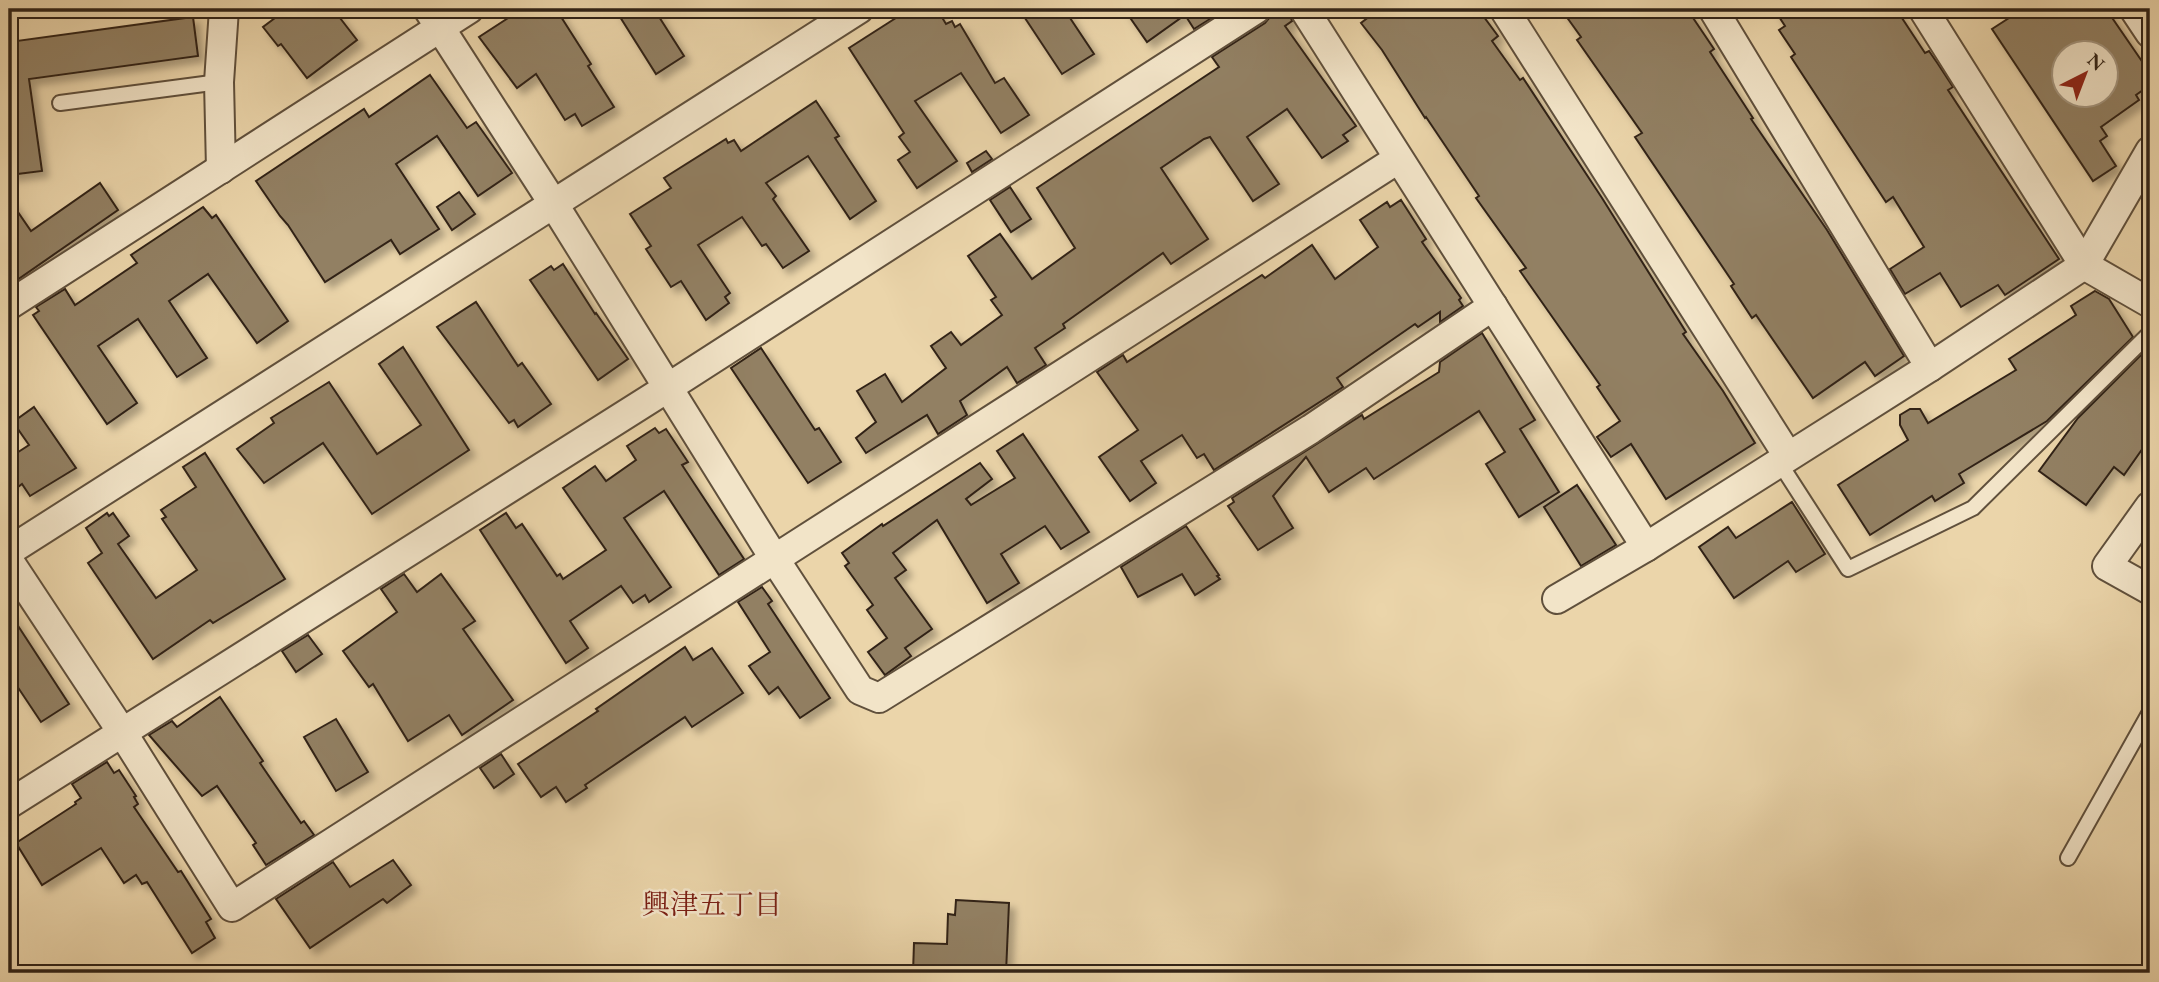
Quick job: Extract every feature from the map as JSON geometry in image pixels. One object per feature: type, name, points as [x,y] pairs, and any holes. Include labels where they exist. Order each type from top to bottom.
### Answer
[{"type":"street","points":[[221,169],[219,82],[224,9]]},
{"type":"street","points":[[9,305],[221,169],[434,18],[469,9]]},
{"type":"street","points":[[9,551],[859,9]]},
{"type":"street","points":[[9,804],[668,387],[1256,9]]},
{"type":"street","points":[[1304,9],[1646,547]]},
{"type":"street","points":[[1504,9],[1783,459]]},
{"type":"street","points":[[1713,9],[1930,367]]},
{"type":"street","points":[[1923,9],[2084,265],[2150,303]]},
{"type":"street","points":[[2134,9],[2150,33]]},
{"type":"street","points":[[434,18],[860,690],[879,698],[1311,429],[1493,306]]},
{"type":"street","points":[[1557,599],[1646,547],[1930,367],[2084,265],[2150,150]]},
{"type":"street","points":[[9,561],[232,906],[1398,159]]},
{"type":"street","points":[[2150,506],[2107,566],[2150,590]]},
{"type":"lane","points":[[60,103],[219,82]]},
{"type":"lane","points":[[1783,459],[1848,569],[1973,508],[2150,333]]},
{"type":"lane","points":[[2068,858],[2150,712]]},
{"type":"building","points":[[287,9],[333,9],[357,40],[307,78],[281,44],[278,46],[263,27]]},
{"type":"building","points":[[522,9],[556,9],[591,64],[588,66],[614,107],[582,126],[575,114],[565,120],[536,74],[517,88],[479,37]]},
{"type":"building","points":[[615,9],[654,9],[684,56],[656,74]]},
{"type":"building","points":[[910,9],[937,9],[946,24],[952,21],[955,27],[960,24],[995,83],[1004,78],[1029,115],[1001,133],[961,73],[915,101],[957,161],[917,188],[898,160],[910,152],[899,137],[904,133],[849,48]]},
{"type":"building","points":[[1019,9],[1064,9],[1094,54],[1062,74]]},
{"type":"building","points":[[1124,9],[1226,9],[1194,29],[1185,15],[1147,42]]},
{"type":"building","points":[[1273,9],[1288,9],[1292,21],[1285,26],[1356,126],[1343,135],[1348,141],[1322,158],[1287,109],[1247,137],[1279,184],[1253,201],[1210,137],[1204,139],[1161,168],[1208,239],[1171,264],[1163,253],[1063,324],[1065,328],[1035,348],[1046,365],[1017,383],[1007,367],[960,401],[967,415],[938,434],[927,415],[866,453],[856,438],[876,422],[857,391],[885,374],[902,402],[946,368],[931,346],[951,332],[961,345],[1002,315],[991,300],[996,297],[968,256],[1000,234],[1032,279],[1075,248],[1037,188],[1219,67],[1212,57],[1265,23]]},
{"type":"building","points":[[1379,9],[1478,9],[1498,36],[1492,41],[1520,80],[1523,78],[1602,198],[1686,332],[1683,334],[1755,443],[1666,499],[1631,444],[1611,457],[1597,437],[1620,421],[1597,387],[1600,385],[1520,271],[1526,268],[1476,198],[1479,196],[1382,50],[1361,23]]},
{"type":"building","points":[[1561,9],[1687,9],[1714,49],[1710,52],[1753,118],[1751,119],[1827,230],[1904,356],[1875,376],[1865,362],[1813,398],[1756,315],[1752,318],[1731,286],[1734,284],[1635,137],[1642,133],[1577,40],[1581,37]]},
{"type":"building","points":[[1774,9],[1896,9],[1925,53],[1929,51],[1953,87],[1948,90],[2059,259],[2005,295],[1998,285],[1961,307],[1940,273],[1905,294],[1890,269],[1924,247],[1893,197],[1886,202],[1791,57],[1795,54],[1779,30],[1785,26]]},
{"type":"building","points":[[2023,9],[2106,9],[2150,73],[2150,85],[2136,95],[2139,100],[2101,127],[2107,136],[2100,141],[2116,166],[2093,181],[1992,29]]},
{"type":"building","points":[[193,17],[198,56],[29,79],[42,171],[9,175],[9,42]]},
{"type":"building","points":[[430,75],[467,128],[476,122],[512,173],[478,196],[437,136],[396,164],[439,229],[400,254],[391,240],[325,282],[256,181],[364,109],[369,117]]},
{"type":"building","points":[[816,101],[839,136],[835,138],[876,201],[850,219],[808,156],[766,183],[776,196],[773,199],[809,251],[783,268],[766,244],[762,246],[742,217],[698,245],[730,293],[725,297],[729,303],[706,320],[681,281],[671,287],[646,249],[651,246],[630,214],[671,188],[664,178],[726,139],[728,143],[734,140],[741,151]]},
{"type":"building","points":[[986,151],[992,159],[972,172],[967,163]]},
{"type":"building","points":[[100,183],[118,210],[17,280],[9,269],[9,199],[31,231]]},
{"type":"building","points":[[1010,187],[1031,219],[1011,232],[990,200]]},
{"type":"building","points":[[459,192],[475,214],[452,230],[437,207]]},
{"type":"building","points":[[1401,200],[1426,239],[1422,242],[1461,298],[1459,300],[1463,306],[1440,322],[1440,312],[1418,327],[1415,324],[1337,378],[1343,387],[1214,470],[1204,454],[1197,458],[1182,435],[1141,461],[1156,483],[1130,501],[1099,457],[1138,430],[1097,372],[1123,355],[1127,362],[1262,275],[1265,278],[1312,245],[1335,279],[1378,247],[1360,220],[1387,202],[1390,207]]},
{"type":"building","points":[[203,207],[212,218],[216,215],[288,321],[257,343],[208,274],[169,301],[207,358],[177,377],[138,319],[98,346],[137,403],[107,424],[33,315],[39,311],[36,307],[65,289],[75,305],[137,263],[131,255]]},
{"type":"building","points":[[563,264],[628,359],[598,380],[530,280],[551,266],[554,270]]},
{"type":"building","points":[[2095,291],[2109,299],[2133,337],[2047,421],[1959,474],[1964,483],[1935,501],[1932,496],[1870,535],[1838,485],[1908,440],[1900,425],[1900,415],[1910,409],[1920,409],[1928,423],[2016,370],[2009,359],[2076,315],[2071,306]]},
{"type":"building","points":[[476,302],[518,366],[522,363],[551,404],[518,427],[514,420],[509,423],[437,327]]},
{"type":"building","points":[[1482,333],[1535,420],[1520,429],[1559,492],[1519,517],[1486,464],[1505,452],[1479,411],[1374,479],[1366,468],[1329,492],[1306,457],[1273,496],[1293,528],[1258,550],[1228,506],[1234,502],[1232,498],[1362,415],[1364,419],[1439,372],[1440,362]]},
{"type":"building","points":[[403,347],[469,450],[372,514],[323,443],[264,483],[237,449],[274,423],[271,418],[329,382],[377,454],[421,425],[379,364]]},
{"type":"building","points":[[761,348],[815,430],[819,428],[841,462],[808,483],[731,368]]},
{"type":"building","points":[[2143,353],[2150,365],[2150,438],[2124,475],[2114,467],[2086,505],[2039,471],[2078,418]]},
{"type":"building","points":[[34,407],[76,468],[30,496],[22,484],[18,487],[9,472],[9,458],[29,445],[13,422]]},
{"type":"building","points":[[655,428],[659,433],[666,429],[688,462],[682,465],[744,559],[719,575],[664,491],[624,518],[671,587],[649,602],[645,595],[633,603],[621,586],[570,621],[588,648],[566,663],[480,530],[506,513],[516,528],[522,524],[557,576],[560,574],[563,579],[606,550],[563,488],[595,466],[606,481],[636,460],[627,446]]},
{"type":"building","points":[[1023,434],[1089,532],[1061,549],[1045,526],[1001,554],[1019,583],[987,603],[937,520],[893,553],[906,570],[895,578],[932,629],[905,648],[911,656],[885,675],[868,652],[887,638],[867,610],[873,605],[845,566],[849,563],[842,553],[882,524],[883,526],[980,463],[992,479],[966,499],[971,505],[1015,478],[997,451]]},
{"type":"building","points":[[205,453],[285,579],[213,623],[210,620],[153,659],[88,563],[102,553],[86,528],[107,513],[109,516],[113,513],[129,536],[118,544],[156,598],[197,570],[162,519],[166,517],[161,510],[196,487],[183,467]]},
{"type":"building","points":[[1577,485],[1616,545],[1581,566],[1544,507]]},
{"type":"building","points":[[1792,502],[1825,554],[1796,572],[1788,561],[1734,598],[1699,547],[1728,527],[1736,538]]},
{"type":"building","points":[[1186,526],[1220,579],[1195,595],[1182,574],[1138,597],[1121,567]]},
{"type":"building","points":[[404,574],[417,592],[441,574],[475,621],[463,629],[513,700],[462,735],[449,715],[408,741],[373,684],[369,687],[343,651],[397,612],[381,589]]},
{"type":"building","points":[[762,587],[772,601],[768,604],[830,698],[800,718],[778,687],[769,694],[749,666],[770,652],[738,602]]},
{"type":"building","points":[[9,612],[69,704],[41,722],[9,674]]},
{"type":"building","points":[[308,635],[322,654],[296,672],[282,651]]},
{"type":"building","points":[[685,647],[693,660],[712,648],[743,693],[692,727],[685,717],[585,785],[587,788],[566,802],[556,787],[541,797],[518,764],[598,711],[596,709]]},
{"type":"building","points":[[220,697],[263,761],[260,763],[301,823],[304,821],[314,835],[266,865],[253,845],[256,843],[217,786],[202,796],[149,735],[172,721],[177,727]]},
{"type":"building","points":[[336,719],[368,772],[336,791],[304,737]]},
{"type":"building","points":[[501,754],[514,774],[494,788],[480,768]]},
{"type":"building","points":[[107,762],[114,773],[119,770],[136,796],[134,797],[138,804],[134,807],[178,872],[181,871],[211,919],[206,922],[215,938],[192,953],[147,882],[142,884],[136,875],[124,883],[101,848],[42,885],[16,843],[76,804],[81,798],[72,784]]},
{"type":"building","points":[[393,860],[411,885],[387,903],[383,899],[310,948],[276,899],[333,862],[350,887]]},
{"type":"building","points":[[956,900],[1009,903],[1006,973],[913,973],[914,943],[947,944],[948,914],[955,915]]},
{"type":"district","name":"興津五丁目","points":[[712,904]]}]
